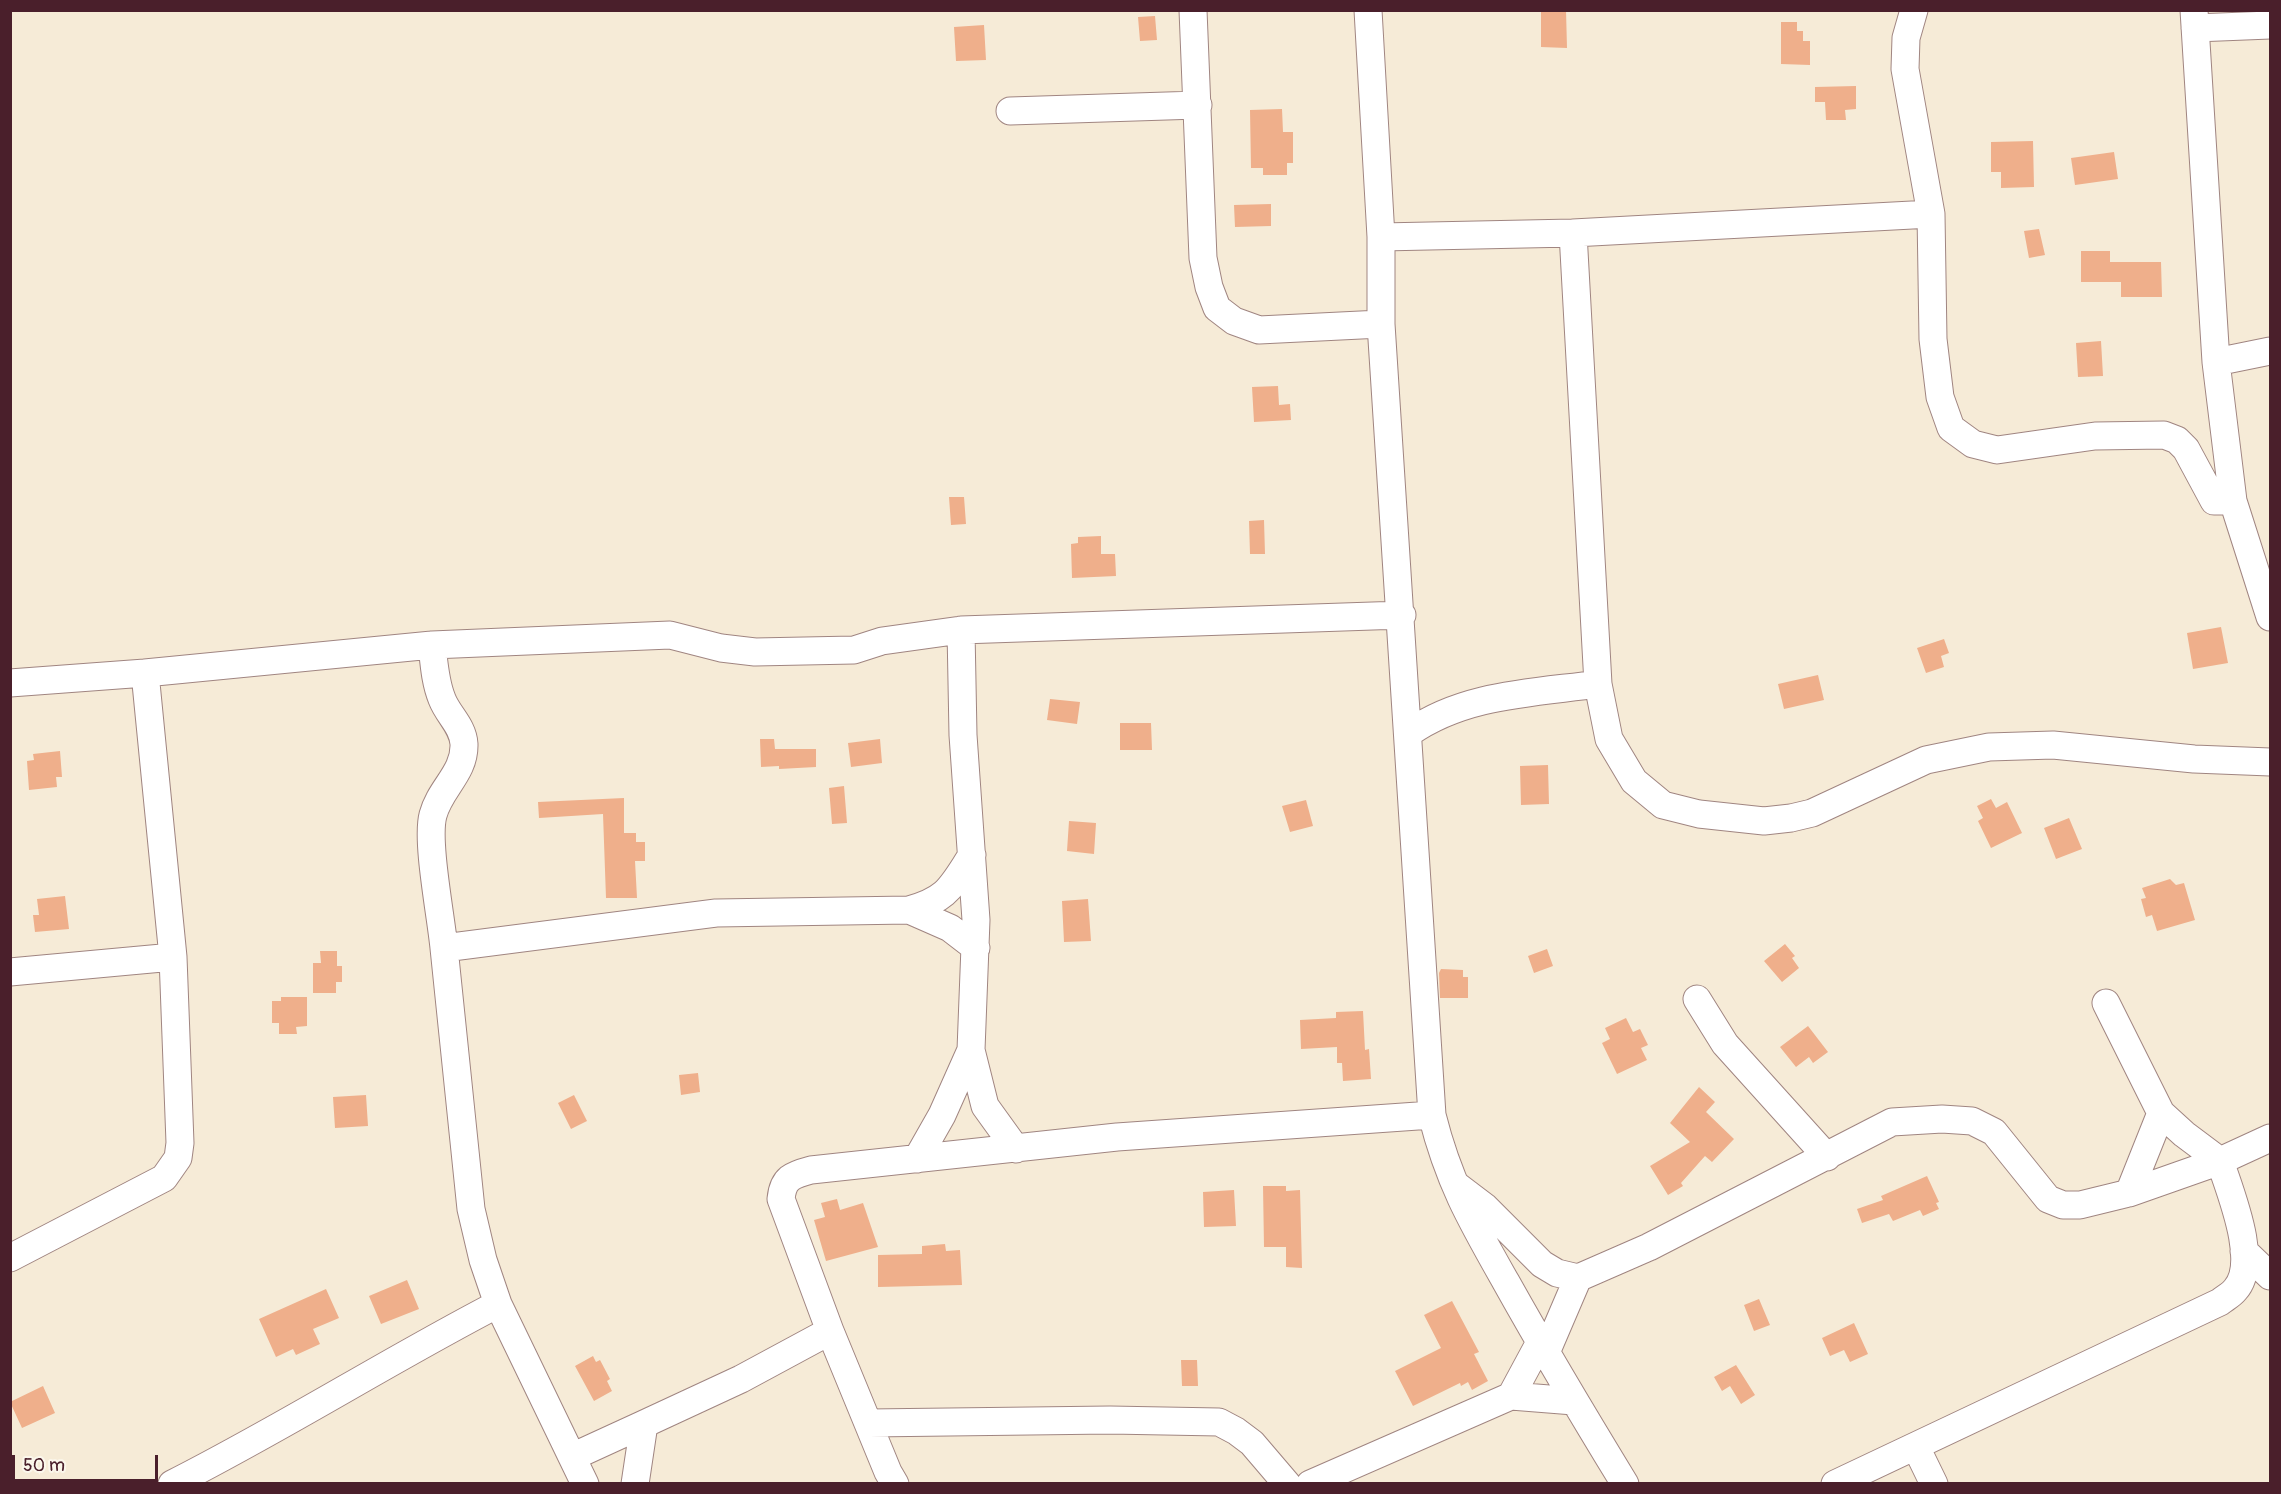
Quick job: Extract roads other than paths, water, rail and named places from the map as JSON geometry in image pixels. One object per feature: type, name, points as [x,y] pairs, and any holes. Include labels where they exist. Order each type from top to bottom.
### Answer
[{"type":"street","points":[[1193,10],[1203,258],[1209,287],[1217,308],[1234,321],[1259,330],[1381,324]]},
{"type":"street","points":[[1368,10],[1381,237],[1381,324],[1402,615],[1432,1115],[1451,1181],[1474,1228],[1542,1349],[1625,1484]]},
{"type":"street","points":[[1914,10],[1906,38],[1905,69],[1931,214],[1933,339],[1940,397],[1951,428],[1974,444],[1997,450],[2087,436],[2164,435],[2177,440],[2186,449],[2214,501],[2233,501]]},
{"type":"street","points":[[2271,25],[2195,19],[2216,362],[2233,501],[2261,559],[2271,617]]},
{"type":"street","points":[[1010,111],[1198,105]]},
{"type":"street","points":[[1381,237],[1573,233],[1931,214]]},
{"type":"street","points":[[1573,233],[1598,684],[1610,739],[1634,781],[1663,805],[1699,814],[1764,821],[1791,818],[1812,813],[1926,760],[1989,747],[2053,745],[2194,759],[2271,762]]},
{"type":"street","points":[[2216,362],[2271,351]]},
{"type":"street","points":[[10,683],[145,673],[432,645],[670,635],[721,648],[755,652],[854,650],[882,640],[961,630],[1402,615]]},
{"type":"street","points":[[961,630],[963,735],[976,948],[971,1050],[986,1106],[1016,1149]]},
{"type":"street","points":[[432,645],[443,701],[460,729],[464,742],[463,760],[440,797],[433,815],[431,835],[471,1209],[483,1260],[498,1304],[585,1484]]},
{"type":"street","points":[[10,1258],[164,1178],[178,1158],[180,1143],[173,957],[145,673]]},
{"type":"street","points":[[1409,734],[1426,721],[1457,707],[1497,698],[1598,684]]},
{"type":"street","points":[[444,948],[716,913],[909,910],[933,903],[946,893],[972,855]]},
{"type":"street","points":[[909,910],[951,928],[976,948]]},
{"type":"street","points":[[10,972],[173,957]]},
{"type":"street","points":[[1697,999],[1725,1044],[1827,1157]]},
{"type":"street","points":[[1834,1484],[1917,1447],[2220,1302],[2236,1289],[2244,1270],[2244,1251],[2240,1221],[2220,1161],[2161,1113],[2106,1003]]},
{"type":"street","points":[[917,1159],[942,1115],[971,1050]]},
{"type":"street","points":[[2129,1193],[2161,1113]]},
{"type":"street","points":[[895,1484],[888,1473],[830,1331],[781,1199],[782,1186],[791,1175],[811,1170],[1117,1137],[1432,1115]]},
{"type":"street","points":[[1451,1181],[1491,1213],[1542,1264],[1557,1273],[1578,1278],[1649,1246],[1893,1122],[1942,1119],[1972,1121],[1994,1132],[2048,1199],[2063,1205],[2080,1205],[2129,1193],[2220,1161],[2271,1138]]},
{"type":"street","points":[[2244,1251],[2271,1276]]},
{"type":"street","points":[[1511,1396],[1542,1349],[1578,1278]]},
{"type":"street","points":[[172,1484],[289,1422],[415,1347],[498,1304]]},
{"type":"street","points":[[572,1457],[741,1379],[830,1331]]},
{"type":"street","points":[[1310,1484],[1511,1396],[1574,1401]]},
{"type":"street","points":[[869,1423],[1110,1419],[1219,1422],[1236,1431],[1251,1443],[1287,1484]]},
{"type":"street","points":[[635,1484],[644,1424]]},
{"type":"street","points":[[1917,1447],[1934,1484]]}]
